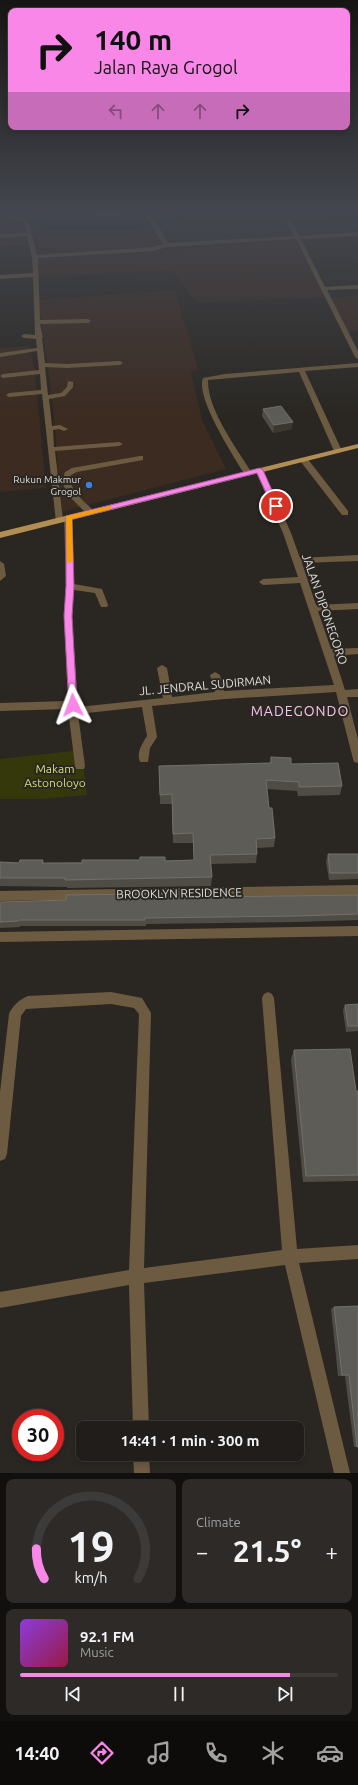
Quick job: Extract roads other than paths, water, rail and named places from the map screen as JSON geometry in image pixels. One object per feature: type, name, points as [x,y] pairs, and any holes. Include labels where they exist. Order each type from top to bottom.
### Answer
[{"type":"main road","points":[[0,535],[358,446]]},
{"type":"street","points":[[35,280],[37,322],[40,337],[48,429],[64,519],[70,586],[68,616],[73,708],[80,766]]},
{"type":"street","points":[[318,280],[358,357]]},
{"type":"street","points":[[323,289],[358,287]]},
{"type":"street","points":[[37,322],[88,321]]},
{"type":"street","points":[[24,336],[40,337]]},
{"type":"street","points":[[0,355],[41,349]]},
{"type":"street","points":[[3,376],[42,368],[120,363]]},
{"type":"street","points":[[248,473],[221,428],[210,404],[204,380],[208,378],[358,365]]},
{"type":"street","points":[[301,369],[338,451]]},
{"type":"street","points":[[9,395],[63,395],[70,387],[70,382]]},
{"type":"street","points":[[48,429],[60,427],[64,429]]},
{"type":"street","points":[[51,449],[119,444]]},
{"type":"street","points":[[90,512],[72,493],[66,482],[68,474],[75,470],[140,458]]},
{"type":"street","points":[[304,460],[346,513]]},
{"type":"street","name":"JALAN DIPONEGORO","points":[[260,470],[283,523],[328,653],[358,759]]},
{"type":"street","points":[[296,560],[358,558]]},
{"type":"street","points":[[0,564],[2,576],[0,578]]},
{"type":"street","points":[[263,582],[302,580]]},
{"type":"street","points":[[70,586],[99,591],[104,604]]},
{"type":"street","points":[[312,608],[358,606]]},
{"type":"street","points":[[328,653],[358,651]]},
{"type":"street","points":[[162,668],[168,701]]},
{"type":"street","points":[[215,674],[221,696]]},
{"type":"street","name":"JL. JENDRAL SUDIRMAN","points":[[0,707],[73,708],[221,696],[340,691],[358,693]]},
{"type":"street","points":[[144,759],[145,747],[152,737],[146,703]]},
{"type":"street","name":"BROOKLYN RESIDENCE","points":[[0,896],[358,890]]},
{"type":"street","points":[[0,937],[358,931]]},
{"type":"street","points":[[0,1154],[16,1014],[18,1009],[28,1002],[111,998],[138,1002],[145,1013],[136,1276],[141,1421]]},
{"type":"street","points":[[268,998],[290,1256],[342,1473]]},
{"type":"street","points":[[0,1300],[136,1276],[290,1256],[358,1252]]},
{"type":"street","points":[[141,1461],[142,1473]]},
{"type":"place","name":"Rukun Makmur Grogol","points":[[89,485]]},
{"type":"district","name":"MADEGONDO","points":[[300,711]]},
{"type":"park label","name":"Makam Astonoloyo","points":[[55,775]]}]
